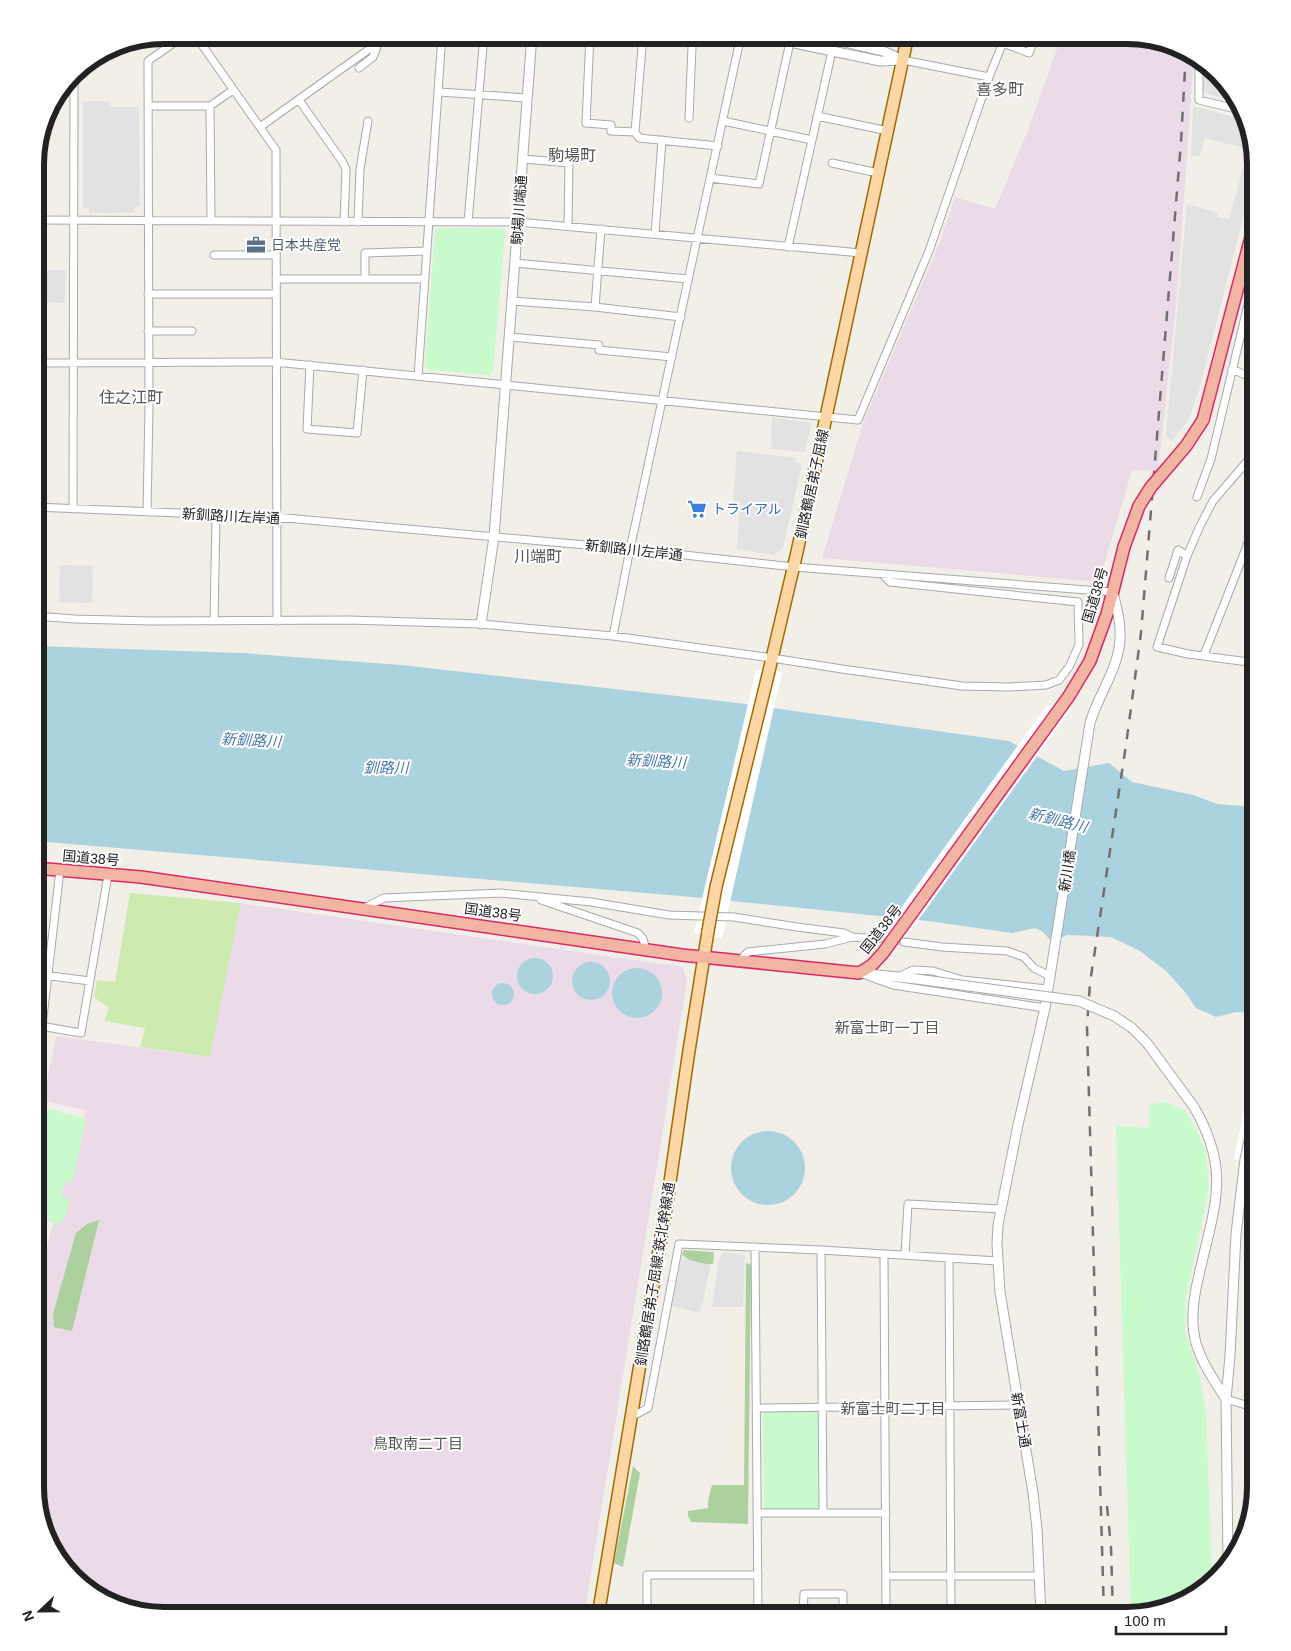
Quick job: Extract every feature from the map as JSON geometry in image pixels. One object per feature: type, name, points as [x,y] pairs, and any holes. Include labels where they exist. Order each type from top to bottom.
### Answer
[{"type":"highway","name":"国道38号","points":[[44,869],[141,877],[704,958],[859,972],[872,966],[899,939],[1061,706],[1090,661],[1113,592],[1124,547],[1139,506],[1151,487],[1186,446],[1203,420],[1247,252]]},
{"type":"main road","name":"釧路鶴居弟子屈線","points":[[708,931],[716,886],[794,567],[906,44]]},
{"type":"main road","name":"釧路鶴居弟子屈線:鉄北幹線通","points":[[599,1607],[668,1196],[708,931]]},
{"type":"street","points":[[147,512],[148,62],[173,44]]},
{"type":"street","points":[[201,44],[276,150],[275,518],[277,621]]},
{"type":"street","points":[[260,126],[376,44]]},
{"type":"street","points":[[358,68],[373,57],[378,44]]},
{"type":"street","points":[[418,376],[441,44]]},
{"type":"street","points":[[468,222],[483,44]]},
{"type":"street","name":"駒場川端通","points":[[481,624],[494,537],[531,44]]},
{"type":"street","points":[[590,44],[586,123],[612,125],[611,131],[635,132]]},
{"type":"street","points":[[642,44],[635,132],[639,138],[718,146]]},
{"type":"street","points":[[689,118],[693,44]]},
{"type":"street","points":[[613,636],[696,238],[718,146],[739,44]]},
{"type":"street","points":[[710,178],[759,184],[790,44]]},
{"type":"street","points":[[799,44],[880,61],[903,60]]},
{"type":"street","points":[[856,44],[883,51],[903,60],[989,77]]},
{"type":"street","points":[[44,363],[275,362],[858,420],[929,251],[989,77],[1003,44],[1029,53],[1032,44]]},
{"type":"street","points":[[788,247],[832,51]]},
{"type":"street","points":[[1199,68],[1199,100],[1234,108]]},
{"type":"street","points":[[71,88],[74,220],[73,509]]},
{"type":"street","points":[[149,106],[210,106],[233,90]]},
{"type":"street","points":[[438,92],[527,98]]},
{"type":"street","points":[[299,100],[342,160],[346,169],[344,222]]},
{"type":"street","points":[[210,106],[211,221]]},
{"type":"street","points":[[817,116],[888,131]]},
{"type":"street","points":[[358,222],[360,169],[368,121]]},
{"type":"street","points":[[723,121],[812,140]]},
{"type":"street","points":[[655,234],[662,140]]},
{"type":"street","points":[[522,159],[569,163],[568,226]]},
{"type":"street","points":[[832,163],[878,173]]},
{"type":"street","points":[[346,169],[360,169]]},
{"type":"street","points":[[44,220],[518,222],[861,253]]},
{"type":"street","points":[[595,307],[601,229]]},
{"type":"street","points":[[365,279],[365,253],[427,252]]},
{"type":"street","points":[[214,255],[276,255]]},
{"type":"street","points":[[515,263],[688,279]]},
{"type":"street","points":[[276,279],[425,280]]},
{"type":"street","points":[[148,294],[276,294]]},
{"type":"street","points":[[512,301],[595,307],[681,317]]},
{"type":"street","points":[[1197,497],[1210,459],[1247,307]]},
{"type":"street","points":[[148,331],[192,331]]},
{"type":"street","points":[[510,337],[599,345],[599,350],[672,356]]},
{"type":"street","points":[[310,365],[307,429],[357,433],[363,370]]},
{"type":"street","points":[[1232,369],[1247,376]]},
{"type":"street","points":[[1247,461],[1213,501],[1200,526],[1157,646],[1188,654],[1247,662]]},
{"type":"street","name":"新釧路川左岸通","points":[[44,507],[275,518],[630,549],[794,567],[1113,592]]},
{"type":"street","points":[[214,621],[216,515]]},
{"type":"street","points":[[1204,655],[1247,547]]},
{"type":"street","points":[[1169,578],[1178,550],[1188,556]]},
{"type":"street","points":[[44,617],[75,619],[348,620],[481,624],[613,636],[962,686],[1046,685],[1059,680],[1069,668],[1079,645],[1078,602],[890,582],[882,574]]},
{"type":"street","name":"新川橋","points":[[1045,1008],[1090,723],[1095,706],[1116,664],[1119,651],[1120,631],[1113,592]]},
{"type":"street","points":[[44,994],[60,870]]},
{"type":"street","points":[[44,1027],[81,1033],[108,875]]},
{"type":"street","points":[[362,908],[384,898],[501,893],[591,902],[669,915],[734,916],[844,933],[852,937]]},
{"type":"street","points":[[529,896],[638,933],[643,939],[646,950]]},
{"type":"street","points":[[740,960],[748,952],[825,944],[852,937],[878,939]]},
{"type":"street","points":[[899,939],[942,947],[1007,950],[1024,957],[1034,968],[1050,976]]},
{"type":"street","points":[[900,976],[913,970],[932,971],[962,980],[1048,989]]},
{"type":"street","points":[[859,972],[900,976],[1079,1002],[1114,1016],[1132,1028],[1147,1043],[1194,1107],[1204,1124],[1213,1146],[1217,1180],[1213,1218],[1192,1315],[1194,1338],[1206,1368],[1226,1399],[1247,1405]]},
{"type":"street","points":[[859,972],[893,985],[1045,1008]]},
{"type":"street","points":[[44,975],[90,981]]},
{"type":"street","name":"新富士通","points":[[1040,1607],[1037,1529],[1033,1493],[1000,1292],[998,1224],[1045,1008]]},
{"type":"street","points":[[1228,1552],[1226,1399],[1236,1234],[1247,1153]]},
{"type":"street","points":[[905,1255],[908,1204],[1001,1209]]},
{"type":"street","points":[[631,1416],[648,1408],[679,1244],[821,1250],[998,1261]]},
{"type":"street","points":[[755,1247],[758,1408],[758,1607]]},
{"type":"street","points":[[821,1250],[823,1512]]},
{"type":"street","points":[[884,1254],[886,1607]]},
{"type":"street","points":[[949,1259],[951,1607]]},
{"type":"street","points":[[758,1408],[1018,1405]]},
{"type":"street","points":[[758,1512],[886,1513]]},
{"type":"street","points":[[647,1607],[647,1575],[758,1574]]},
{"type":"street","points":[[886,1576],[1039,1576]]},
{"type":"street","points":[[803,1607],[804,1594],[842,1594],[843,1607]]},
{"type":"shaded area","points":[[1059,44],[1135,44],[1150,46],[1166,50],[1193,64],[1177,297],[1158,471],[1132,470],[1100,579],[1090,581],[822,558],[863,423],[940,242],[955,197],[995,209],[1028,130]]},
{"type":"shaded area","points":[[1203,72],[1212,79],[1228,100],[1205,93],[1202,89]]},
{"type":"shaded area","points":[[83,101],[109,101],[109,107],[139,107],[140,207],[135,207],[134,213],[89,213],[89,208],[83,208]]},
{"type":"shaded area","points":[[1193,106],[1238,118],[1246,148],[1205,138],[1200,156],[1191,155]]},
{"type":"shaded area","points":[[1246,155],[1247,203],[1198,394],[1188,420],[1172,441],[1166,436],[1187,204],[1218,213],[1217,217],[1229,219]]},
{"type":"shaded area","points":[[44,270],[66,270],[65,303],[44,302]]},
{"type":"shaded area","points":[[772,418],[809,422],[811,425],[805,452],[771,449]]},
{"type":"shaded area","points":[[737,451],[796,458],[795,462],[802,464],[783,548],[774,555],[737,549],[740,503],[733,502]]},
{"type":"shaded area","points":[[60,565],[93,566],[92,603],[59,602]]},
{"type":"shaded area","points":[[241,903],[683,967],[687,981],[585,1607],[148,1606],[118,1598],[97,1587],[74,1566],[56,1540],[48,1518],[44,1487],[44,1253],[86,1110],[44,1101],[56,1036],[209,1057]]},
{"type":"shaded area","points":[[723,1252],[745,1255],[743,1307],[712,1307],[719,1260]]},
{"type":"shaded area","points":[[681,1258],[711,1265],[700,1313],[672,1306]]},
{"type":"green space","points":[[439,228],[503,228],[505,231],[493,372],[489,375],[429,370],[425,365],[435,230]]},
{"type":"green space","points":[[130,893],[241,903],[210,1057],[140,1047],[145,1028],[104,1021],[109,1008],[94,997],[97,980],[115,982]]},
{"type":"green space","points":[[1166,1102],[1186,1111],[1206,1150],[1209,1189],[1186,1298],[1185,1331],[1200,1378],[1206,1411],[1212,1572],[1194,1587],[1180,1595],[1150,1605],[1131,1607],[1116,1126],[1149,1128],[1150,1104]]},
{"type":"green space","points":[[44,1107],[86,1119],[72,1183],[65,1182],[61,1196],[69,1200],[67,1210],[65,1217],[58,1224],[44,1220]]},
{"type":"green space","points":[[99,1220],[72,1331],[54,1327],[53,1314],[76,1233],[87,1224]]},
{"type":"green space","points":[[684,1250],[714,1252],[713,1264],[695,1264],[682,1255]]},
{"type":"green space","points":[[746,1263],[751,1265],[748,1524],[691,1522],[688,1511],[708,1508],[712,1485],[744,1485]]},
{"type":"green space","points":[[818,1411],[819,1510],[764,1511],[763,1412]]},
{"type":"green space","points":[[633,1466],[640,1473],[623,1567],[614,1563]]},
{"type":"water","name":"釧路川","points":[[44,646],[242,653],[401,665],[730,702],[1009,741],[1064,771],[1109,763],[1132,782],[1193,795],[1217,804],[1247,806],[1247,1013],[1236,1012],[1216,1017],[1196,1008],[1185,992],[1166,971],[1140,951],[1111,937],[1068,935],[1051,941],[1043,932],[1035,928],[1012,933],[928,921],[692,897],[44,842]]},
{"type":"water","points":[[535,958],[548,963],[553,976],[548,989],[535,994],[522,989],[517,976],[522,963]]},
{"type":"water","points":[[591,962],[604,968],[610,981],[604,994],[591,1000],[578,994],[572,981],[578,968]]},
{"type":"water","points":[[637,968],[655,975],[662,993],[655,1011],[637,1018],[619,1011],[612,993],[619,975]]},
{"type":"water","points":[[499,983],[507,983],[514,990],[514,998],[507,1005],[499,1005],[492,998],[492,990]]},
{"type":"water","points":[[768,1131],[782,1134],[794,1142],[802,1154],[805,1168],[802,1182],[794,1194],[782,1202],[768,1205],[754,1202],[742,1194],[734,1182],[731,1168],[734,1154],[742,1142],[754,1134]]},
{"type":"pier","points":[[756,670],[782,672],[722,938],[694,933]]},
{"type":"pier","points":[[1047,705],[1072,708],[901,944],[880,937]]},
{"type":"pier","points":[[1247,1095],[1247,1161],[1234,1159]]},
{"type":"tunnel","points":[[878,939],[904,942]]},
{"type":"railway","points":[[1104,1607],[1087,1027],[1090,983],[1141,633],[1181,142],[1186,59]]},
{"type":"railway","points":[[1107,1506],[1111,1547],[1113,1607]]},
{"type":"place","name":"日本共産党","points":[[256,245]]},
{"type":"place","name":"トライアル","points":[[697,509]]},
{"type":"district","name":"喜多町","points":[[1000,89]]},
{"type":"district","name":"駒場町","points":[[572,155]]},
{"type":"district","name":"住之江町","points":[[131,397]]},
{"type":"district","name":"川端町","points":[[538,556]]},
{"type":"district","name":"新富士町一丁目","points":[[887,1027]]},
{"type":"district","name":"新富士町二丁目","points":[[893,1408]]},
{"type":"district","name":"鳥取南二丁目","points":[[418,1443]]},
{"type":"water label","name":"新釧路川","points":[[251,740]]},
{"type":"water label","name":"新釧路川","points":[[656,761]]},
{"type":"water label","name":"新釧路川","points":[[1058,820]]}]
